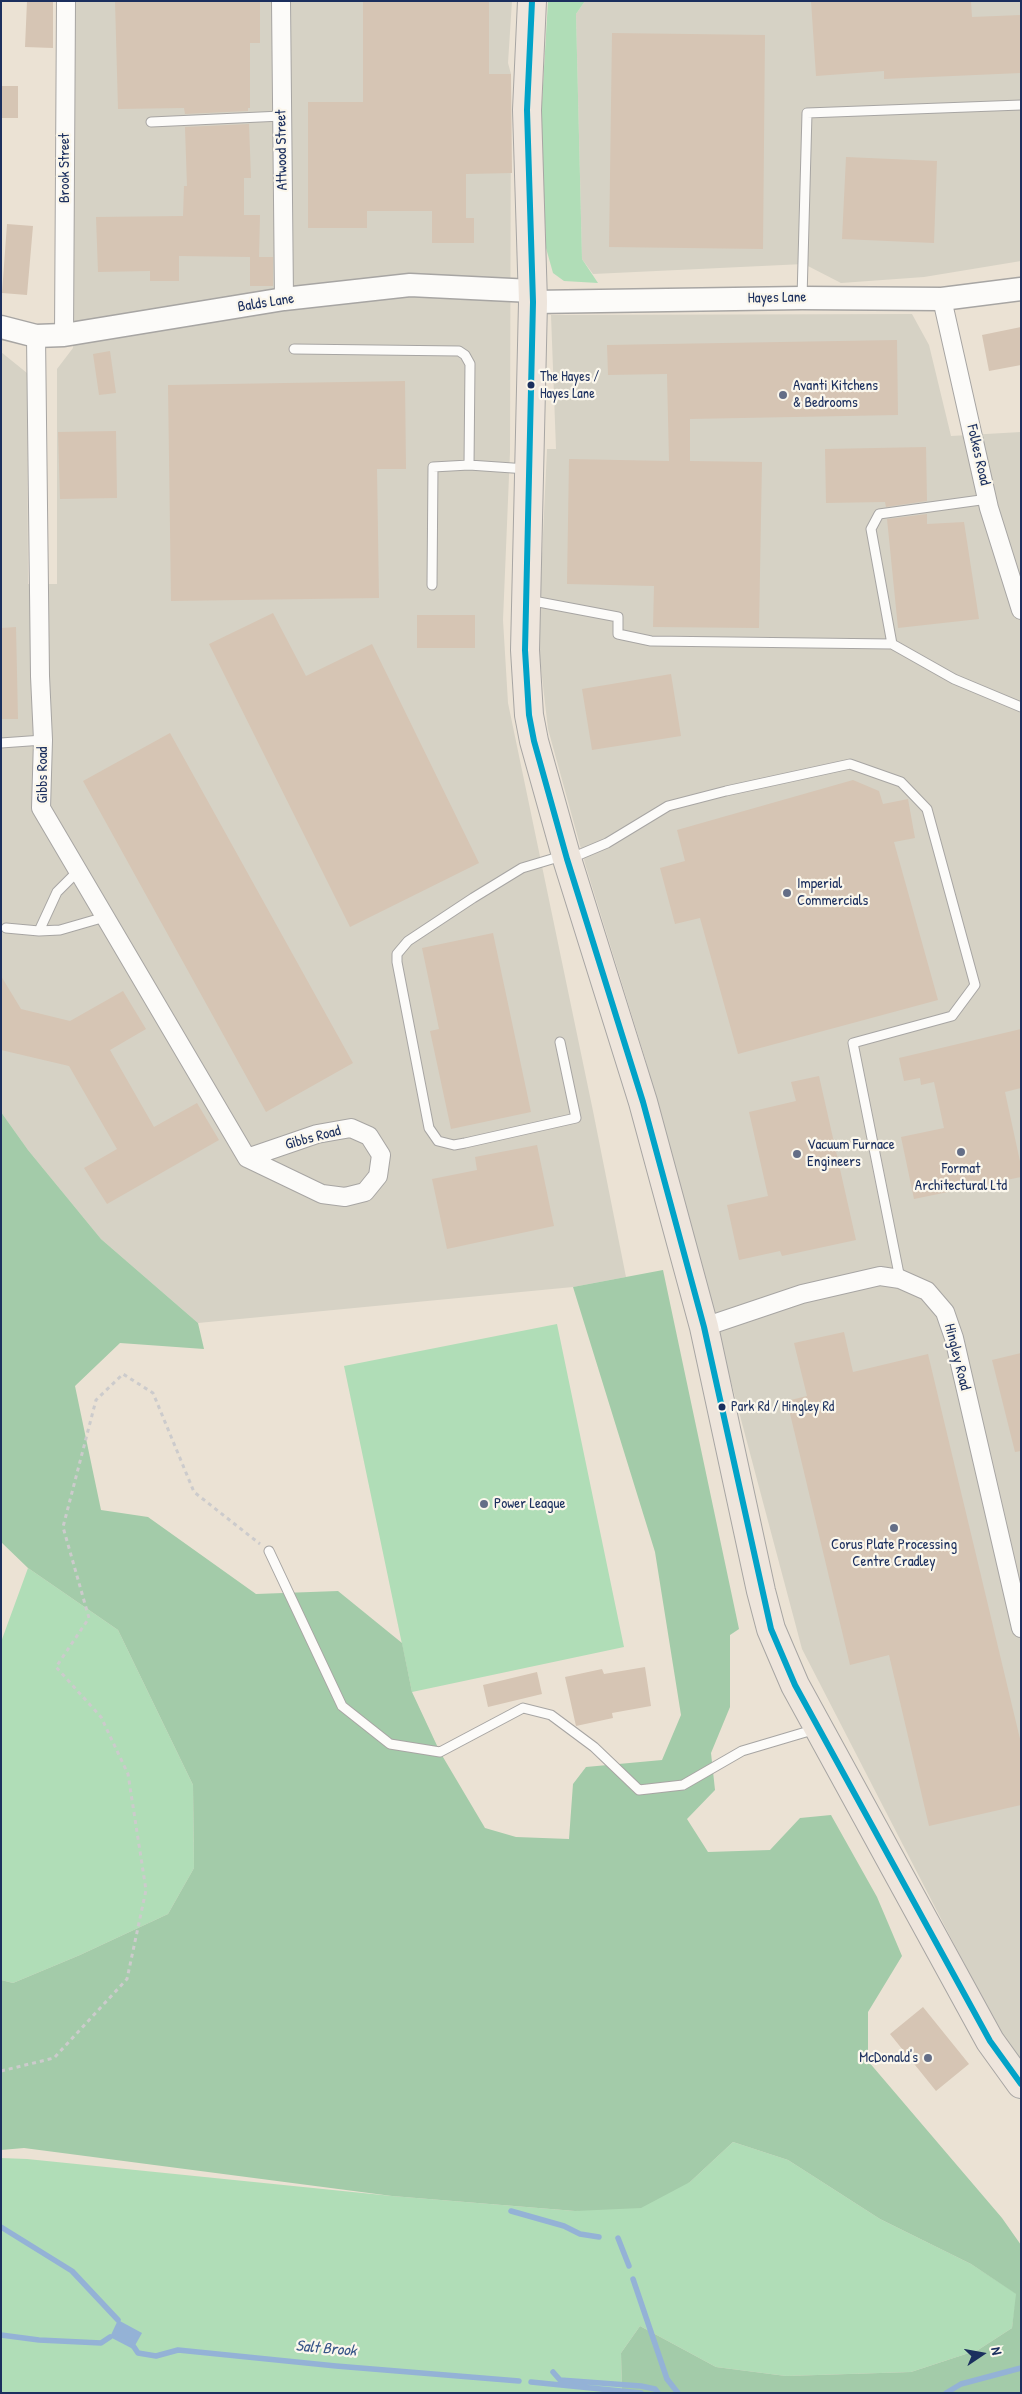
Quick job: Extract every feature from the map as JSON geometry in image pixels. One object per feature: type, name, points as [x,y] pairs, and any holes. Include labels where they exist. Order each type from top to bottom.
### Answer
[{"type":"highway","points":[[532,1],[527,110],[533,296],[525,650],[529,715],[534,741],[566,857],[643,1102],[704,1327],[759,1582],[771,1629],[795,1685],[990,2041],[1021,2084]]},
{"type":"street","name":"Brook Street","points":[[64,335],[66,1]]},
{"type":"street","name":"Attwood Street","points":[[281,1],[284,299]]},
{"type":"street","name":"Balds Lane","points":[[1,327],[36,336],[64,335],[284,299],[410,285],[533,296]]},
{"type":"street","name":"Hayes Lane","points":[[533,296],[942,299],[1021,289]]},
{"type":"street","name":"Folkes Road","points":[[942,299],[988,499],[1016,582],[1021,610]]},
{"type":"street","name":"Gibbs Road","points":[[36,336],[40,676],[43,740],[41,808],[247,1158],[322,1194],[345,1197],[365,1192],[378,1176],[381,1155],[369,1136],[352,1128],[317,1134],[247,1158]]},
{"type":"street","name":"Hingley Road","points":[[704,1327],[802,1294],[880,1276],[900,1279],[928,1291],[945,1312],[954,1338],[1020,1621]]},
{"type":"lane","points":[[802,298],[807,113],[1021,105]]},
{"type":"lane","points":[[151,122],[282,116]]},
{"type":"lane","points":[[294,349],[459,351],[465,355],[470,364],[469,465]]},
{"type":"lane","points":[[432,585],[433,467],[469,465],[530,469]]},
{"type":"lane","points":[[892,644],[871,529],[879,514],[988,499]]},
{"type":"lane","points":[[525,600],[618,617],[618,634],[651,641],[892,644],[954,679],[1021,707]]},
{"type":"lane","points":[[1,743],[43,740]]},
{"type":"lane","points":[[560,1042],[576,1118],[465,1143],[445,1144],[438,1141],[429,1128],[397,962],[401,948],[408,941],[473,898],[522,868],[566,857],[607,843],[668,806],[726,791],[850,764],[901,782],[927,809],[974,985],[952,1016],[853,1043],[900,1279]]},
{"type":"lane","points":[[39,931],[57,892],[78,871]]},
{"type":"lane","points":[[6,928],[39,931],[60,930],[105,917]]},
{"type":"lane","points":[[269,1551],[342,1706],[390,1744],[440,1752],[523,1708],[551,1715],[594,1747],[639,1790],[683,1785],[742,1750],[819,1729]]},
{"type":"path","points":[[1,2071],[54,2058],[127,1980],[146,1890],[128,1774],[101,1717],[56,1667],[89,1618],[63,1526],[96,1400],[123,1374],[153,1393],[194,1492],[269,1551]]},
{"type":"shaded area","points":[[73,1],[512,1],[508,63],[511,74],[510,452],[503,620],[508,703],[626,1277],[573,1287],[198,1323],[101,1239],[28,1150],[1,1112],[1,352],[27,373],[28,584],[57,584],[57,369],[73,348]]},
{"type":"shaded area","points":[[585,1],[1021,1],[1021,261],[924,277],[841,283],[804,264],[593,274],[582,259],[576,14]]},
{"type":"shaded area","points":[[912,314],[929,345],[951,436],[1021,432],[1021,2074],[802,1649],[645,1058],[586,867],[548,729],[538,642],[547,449],[556,449],[551,315]]},
{"type":"green space","points":[[548,1],[585,1],[576,14],[582,259],[598,283],[564,281],[553,273],[546,248],[541,119]]},
{"type":"green space","points":[[1,1112],[28,1150],[101,1239],[198,1323],[204,1349],[120,1343],[75,1386],[101,1510],[148,1517],[256,1594],[338,1591],[402,1643],[412,1692],[440,1752],[485,1828],[516,1837],[569,1839],[573,1784],[586,1767],[662,1760],[681,1715],[655,1552],[573,1287],[663,1270],[739,1629],[730,1635],[730,1707],[711,1753],[715,1790],[687,1819],[708,1852],[770,1850],[800,1818],[831,1815],[877,1897],[902,1956],[868,2012],[868,2061],[1002,2218],[1021,2245],[1021,2393],[622,2393],[621,2353],[640,2326],[716,2367],[786,2376],[911,2372],[978,2350],[1012,2328],[1016,2294],[971,2264],[880,2219],[788,2160],[733,2142],[690,2182],[641,2208],[575,2211],[392,2196],[24,2148],[1,2150],[1,1980],[13,1983],[80,1955],[168,1914],[194,1868],[193,1785],[118,1630],[28,1568],[1,1542]]},
{"type":"green space","name":"Power League","points":[[557,1324],[624,1647],[412,1692],[344,1366]]},
{"type":"green space","points":[[28,1568],[118,1630],[193,1785],[194,1868],[168,1914],[80,1955],[13,1983],[1,1980],[1,1642]]},
{"type":"green space","points":[[733,2142],[788,2160],[880,2219],[971,2264],[1017,2294],[1012,2328],[978,2350],[911,2372],[786,2376],[716,2367],[640,2326],[621,2353],[622,2393],[1,2393],[1,2158],[27,2159],[392,2196],[575,2211],[690,2182]]},
{"type":"water","points":[[118,2320],[142,2333],[133,2349],[110,2337]]},
{"type":"building","points":[[27,1],[53,1],[53,48],[25,47]]},
{"type":"building","points":[[115,1],[260,1],[260,43],[250,43],[250,108],[248,108],[248,111],[185,114],[184,108],[118,109]]},
{"type":"building","points":[[363,1],[489,1],[489,74],[511,74],[512,173],[466,174],[466,218],[474,218],[474,243],[432,243],[432,211],[367,211],[367,228],[308,228],[308,102],[363,102]]},
{"type":"building","points":[[811,1],[971,1],[972,17],[1021,15],[1021,73],[884,79],[884,71],[816,76]]},
{"type":"building","points":[[612,33],[765,35],[763,249],[609,247]]},
{"type":"building","points":[[1,86],[18,86],[18,118],[1,118]]},
{"type":"building","points":[[249,124],[251,178],[244,178],[244,215],[260,215],[259,257],[273,257],[273,286],[250,286],[250,257],[179,256],[179,281],[150,281],[150,271],[98,272],[96,217],[183,216],[184,186],[187,186],[185,127]]},
{"type":"building","points":[[846,157],[937,161],[934,243],[842,239]]},
{"type":"building","points":[[7,224],[33,226],[27,295],[2,293]]},
{"type":"building","points":[[1021,327],[1021,365],[989,371],[982,335]]},
{"type":"building","points":[[897,340],[898,415],[690,419],[690,461],[762,462],[759,628],[653,627],[654,586],[567,584],[569,459],[669,461],[667,374],[608,375],[607,345]]},
{"type":"building","points":[[110,351],[116,393],[99,395],[93,354]]},
{"type":"building","points":[[405,381],[406,469],[377,469],[379,598],[171,601],[168,385]]},
{"type":"building","points":[[116,431],[117,498],[60,499],[58,432]]},
{"type":"building","points":[[926,447],[927,501],[886,507],[885,502],[826,503],[825,449]]},
{"type":"building","points":[[927,514],[927,524],[964,522],[979,619],[898,628],[887,519]]},
{"type":"building","points":[[273,613],[306,676],[372,644],[479,863],[350,927],[209,644]]},
{"type":"building","points":[[417,615],[475,615],[475,648],[417,648]]},
{"type":"building","points":[[16,627],[18,719],[1,719],[1,628]]},
{"type":"building","points":[[671,674],[681,736],[592,750],[582,689]]},
{"type":"building","points":[[170,733],[353,1063],[266,1112],[83,781]]},
{"type":"building","name":"Imperial Commercials","points":[[853,780],[879,791],[883,804],[908,799],[915,838],[894,842],[938,1000],[738,1054],[700,918],[675,924],[660,868],[685,861],[677,830]]},
{"type":"building","points":[[493,933],[531,1112],[451,1129],[430,1031],[439,1029],[422,948]]},
{"type":"building","points":[[1,976],[21,1009],[70,1021],[123,991],[146,1029],[110,1050],[154,1127],[197,1103],[219,1140],[107,1204],[84,1168],[117,1149],[69,1066],[1,1050]]},
{"type":"building","points":[[1021,1029],[1021,1088],[1005,1092],[1021,1166],[1021,1177],[914,1199],[901,1137],[944,1128],[934,1082],[921,1085],[920,1078],[904,1081],[899,1058]]},
{"type":"building","name":"Vacuum Furnace Engineers","points":[[819,1076],[856,1240],[782,1256],[780,1251],[739,1260],[727,1205],[768,1196],[749,1112],[796,1101],[791,1082]]},
{"type":"building","points":[[537,1145],[554,1226],[447,1249],[432,1179],[477,1170],[475,1157]]},
{"type":"building","name":"Corus Plate Processing Centre Cradley","points":[[844,1332],[853,1372],[928,1354],[1021,1743],[1021,1805],[929,1826],[889,1655],[850,1665],[787,1401],[807,1396],[794,1343]]},
{"type":"building","points":[[1021,1353],[1021,1451],[1015,1452],[992,1360]]},
{"type":"building","points":[[645,1667],[651,1706],[612,1713],[613,1718],[576,1726],[565,1677],[602,1669],[604,1674]]},
{"type":"building","points":[[537,1672],[542,1694],[488,1707],[483,1685]]},
{"type":"building","points":[[923,2007],[969,2064],[936,2091],[890,2034]]},
{"type":"waterway","name":"Salt Brook","points":[[511,2211],[564,2226],[580,2234],[599,2237]]},
{"type":"waterway","name":"Salt Brook","points":[[1,2227],[72,2271],[118,2320]]},
{"type":"waterway","points":[[618,2238],[629,2266]]},
{"type":"waterway","name":"Salt Brook","points":[[633,2279],[667,2379],[678,2393]]},
{"type":"waterway","name":"Salt Brook","points":[[1,2335],[39,2340],[101,2343],[110,2337]]},
{"type":"waterway","name":"Salt Brook","points":[[134,2347],[138,2353],[156,2356],[178,2350],[336,2366],[519,2381]]},
{"type":"waterway","name":"Salt Brook","points":[[946,2393],[961,2384],[1021,2368]]},
{"type":"waterway","points":[[553,2372],[560,2380],[641,2386],[655,2389],[658,2393]]},
{"type":"waterway","name":"Salt Brook","points":[[531,2382],[641,2393]]},
{"type":"transit line","points":[[532,1],[527,110],[533,302],[525,650],[529,715],[534,741],[567,859],[643,1102],[704,1327],[771,1629],[795,1685],[990,2041],[1021,2084]]},
{"type":"place","name":"The Hayes / Hayes Lane","points":[[531,385]]},
{"type":"place","name":"Avanti Kitchens & Bedrooms","points":[[783,395]]},
{"type":"place","name":"Imperial Commercials","points":[[787,893]]},
{"type":"place","name":"Format Architectural Ltd","points":[[961,1152]]},
{"type":"place","name":"Vacuum Furnace Engineers","points":[[797,1154]]},
{"type":"place","name":"Park Rd / Hingley Rd","points":[[722,1407]]},
{"type":"place","name":"Power League","points":[[484,1504]]},
{"type":"place","name":"Corus Plate Processing Centre Cradley","points":[[894,1528]]},
{"type":"place","name":"McDonald's","points":[[928,2058]]}]
